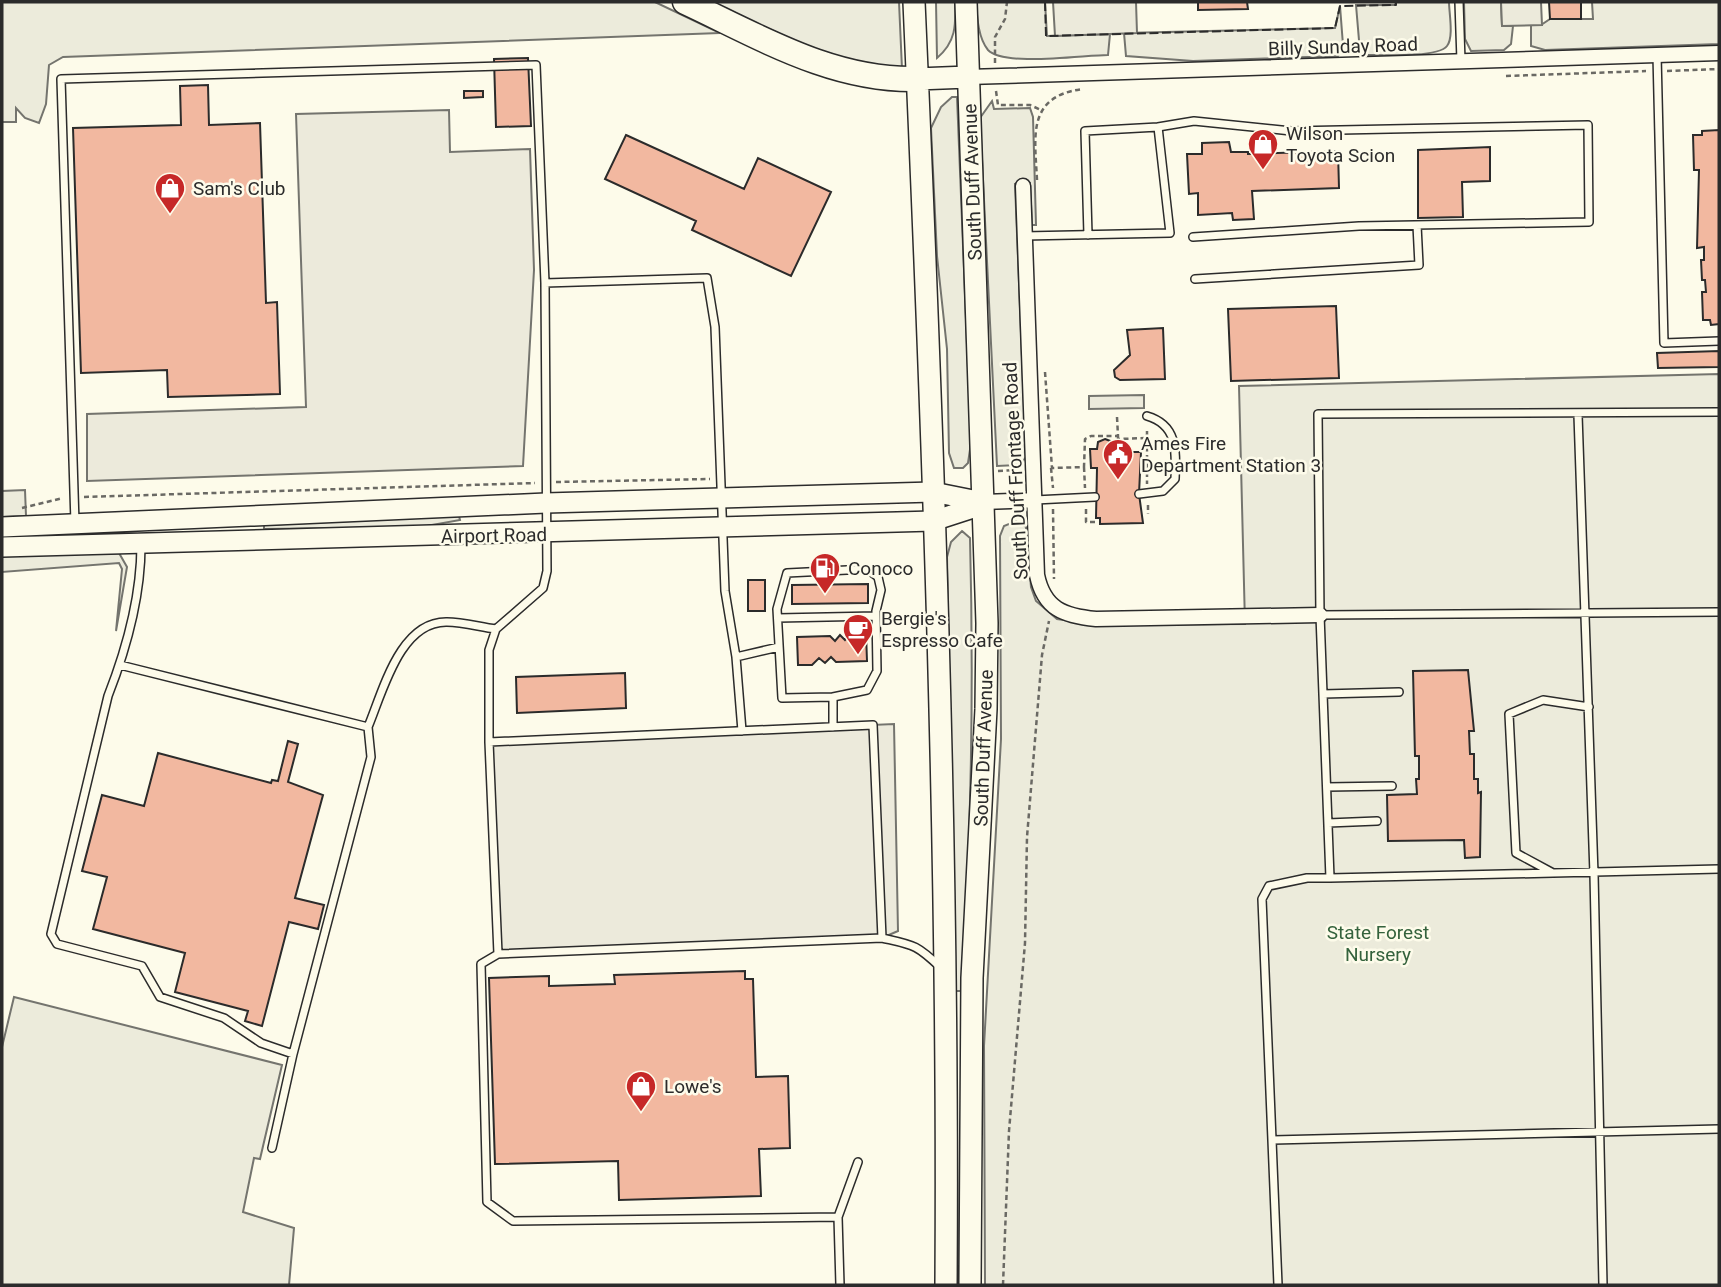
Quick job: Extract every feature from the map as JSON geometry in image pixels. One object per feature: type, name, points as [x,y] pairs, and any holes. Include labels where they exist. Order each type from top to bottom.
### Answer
[{"type":"highway","points":[[685,2],[819,64],[879,79],[917,79]]},
{"type":"main road","name":"South Duff Avenue","points":[[914,2],[933,492],[945,972],[946,1285]]},
{"type":"main road","name":"South Duff Avenue","points":[[966,2],[983,502],[986,709],[972,978],[970,1285]]},
{"type":"main road","points":[[917,79],[968,76]]},
{"type":"main road","name":"Airport Road","points":[[2,527],[546,503],[933,492],[983,502]]},
{"type":"main road","name":"Airport Road","points":[[2,547],[141,541],[546,533],[933,521],[983,502]]},
{"type":"street","name":"Billy Sunday Road","points":[[968,76],[1719,53]]},
{"type":"street","name":"South Duff Frontage Road","points":[[1030,184],[1024,236],[1035,500],[1040,587],[1052,607],[1068,615],[1096,619],[1320,615]]},
{"type":"street","name":"Airport Road","points":[[983,502],[1035,500]]},
{"type":"lane","points":[[1459,2],[1461,61]]},
{"type":"lane","points":[[1657,55],[1664,343],[1719,341]]},
{"type":"lane","points":[[75,524],[61,79],[537,66],[545,283],[547,571],[543,587],[496,629],[487,670],[498,954]]},
{"type":"lane","points":[[1088,235],[1086,131],[1158,127],[1194,121],[1291,131],[1588,125],[1589,222],[1417,225],[1193,237]]},
{"type":"lane","points":[[1024,236],[1170,233],[1158,127]]},
{"type":"lane","points":[[1195,279],[1419,265],[1417,225]]},
{"type":"lane","points":[[545,283],[707,278],[715,327],[727,619],[736,657],[742,731]]},
{"type":"lane","points":[[1330,878],[1320,615],[1318,414],[1578,415],[1719,412]]},
{"type":"lane","points":[[1578,415],[1594,874],[1604,1285]]},
{"type":"lane","points":[[1143,494],[1163,491],[1172,484],[1176,454],[1170,430],[1158,419],[1147,416]]},
{"type":"lane","points":[[1035,500],[1095,497]]},
{"type":"lane","points":[[141,541],[141,566],[120,666],[108,696],[51,933],[52,940],[57,944],[142,966],[160,997],[224,1018],[261,1043],[293,1054]]},
{"type":"lane","points":[[867,569],[878,577],[881,590],[876,616],[877,671],[867,690],[833,697],[782,698],[778,618],[782,584],[787,573],[867,569]]},
{"type":"lane","points":[[1320,615],[1719,612]]},
{"type":"lane","points":[[778,618],[876,616]]},
{"type":"lane","points":[[272,1148],[293,1054],[371,757],[368,727],[398,657],[417,630],[445,621],[496,629]]},
{"type":"lane","points":[[736,657],[779,647]]},
{"type":"lane","points":[[120,666],[368,727]]},
{"type":"lane","points":[[1323,694],[1398,692]]},
{"type":"lane","points":[[833,697],[833,727]]},
{"type":"lane","points":[[1553,873],[1516,853],[1509,714],[1543,700],[1589,707]]},
{"type":"lane","points":[[489,741],[873,725],[882,938]]},
{"type":"lane","points":[[1327,787],[1392,786]]},
{"type":"lane","points":[[1328,823],[1377,821]]},
{"type":"lane","points":[[1278,1285],[1262,899],[1269,886],[1307,878],[1594,874],[1719,869]]},
{"type":"lane","points":[[838,1217],[513,1221],[487,1202],[481,964],[498,954],[882,938],[905,941],[918,947],[945,972]]},
{"type":"lane","points":[[1273,1140],[1719,1129]]},
{"type":"lane","points":[[840,1285],[838,1217],[858,1162]]},
{"type":"path","points":[[995,54],[995,37],[1004,19],[1007,2]]},
{"type":"path","points":[[1504,76],[1719,69]]},
{"type":"path","points":[[1030,184],[1035,130],[1041,110],[1064,93],[1086,89]]},
{"type":"path","points":[[996,100],[998,105],[1026,104],[1041,110]]},
{"type":"path","points":[[1045,366],[1052,468],[1054,590]]},
{"type":"path","points":[[1147,416],[1143,494],[1148,514]]},
{"type":"path","points":[[1118,417],[1118,436]]},
{"type":"path","points":[[1046,468],[1084,467],[1083,444],[1087,437],[1147,438]]},
{"type":"path","points":[[998,471],[1025,469]]},
{"type":"path","points":[[569,481],[701,478]]},
{"type":"path","points":[[86,497],[524,484]]},
{"type":"path","points":[[16,510],[60,498]]},
{"type":"path","points":[[1003,1285],[1009,1131],[1025,943],[1027,837],[1042,655],[1051,614]]},
{"type":"green space","points":[[2,2],[655,2],[720,33],[63,57],[49,65],[46,104],[39,123],[25,118],[16,108],[16,122],[2,122]]},
{"type":"green space","points":[[709,2],[899,2],[902,69],[831,57]]},
{"type":"green space","points":[[936,2],[955,2],[955,26],[951,39],[937,58]]},
{"type":"green space","points":[[976,2],[1045,2],[1047,36],[1110,34],[1108,55],[1027,59],[997,55],[988,50],[982,39]]},
{"type":"green space","points":[[1396,2],[1449,2],[1451,31],[1447,46],[1442,50],[1421,54],[1364,55],[1360,52],[1356,5],[1395,5]]},
{"type":"green space","points":[[1464,2],[1501,2],[1502,26],[1513,26],[1511,44],[1504,50],[1471,51],[1465,39]]},
{"type":"green space","points":[[1592,2],[1719,2],[1719,44],[1545,50],[1531,46],[1531,25],[1541,25],[1550,19],[1593,19]]},
{"type":"green space","points":[[1340,6],[1343,45],[1338,56],[1193,61],[1126,56],[1124,33],[1335,28]]},
{"type":"green space","points":[[952,97],[957,97],[971,443],[968,463],[963,468],[954,468],[949,453],[947,349],[937,256],[931,128],[941,107]]},
{"type":"green space","points":[[992,101],[994,109],[1030,108],[1033,117],[1036,225],[1032,225],[1030,183],[1015,184],[1026,457],[1020,465],[997,466],[980,118]]},
{"type":"green space","name":"State Forest Nursery","points":[[1719,374],[1719,1285],[985,1285],[984,1046],[1001,739],[1000,536],[1004,526],[1016,521],[1026,527],[1031,587],[1036,601],[1057,619],[1098,625],[1245,624],[1239,386]]},
{"type":"green space","points":[[25,490],[26,516],[2,517],[2,491]]},
{"type":"green space","points":[[459,516],[460,520],[421,527],[264,529],[264,525]]},
{"type":"green space","points":[[962,531],[970,538],[971,764],[962,991],[955,991],[947,557],[951,542]]},
{"type":"green space","points":[[119,553],[127,567],[116,631],[122,569],[119,563],[2,572],[2,556]]},
{"type":"green space","points":[[14,997],[282,1065],[260,1159],[254,1158],[243,1212],[294,1228],[289,1285],[2,1285],[2,1047]]},
{"type":"shaded area","points":[[1053,2],[1136,2],[1137,33],[1055,36]]},
{"type":"shaded area","points":[[1501,2],[1541,2],[1542,25],[1502,26]]},
{"type":"shaded area","points":[[449,110],[450,152],[530,149],[534,270],[523,466],[87,481],[87,414],[306,407],[296,114]]},
{"type":"shaded area","points":[[1144,395],[1144,408],[1089,409],[1089,396]]},
{"type":"shaded area","points":[[894,724],[898,931],[882,938],[498,954],[489,742]]},
{"type":"building","points":[[1198,2],[1247,2],[1248,9],[1198,10]]},
{"type":"building","points":[[1549,2],[1581,2],[1581,19],[1550,19]]},
{"type":"building","points":[[528,58],[531,126],[496,127],[494,59]]},
{"type":"building","name":"Sam's Club","points":[[208,85],[209,125],[260,123],[266,303],[277,302],[280,394],[168,397],[167,370],[81,373],[73,128],[181,125],[180,86]]},
{"type":"building","points":[[464,91],[483,91],[483,97],[464,98]]},
{"type":"building","points":[[1719,130],[1719,324],[1711,325],[1710,320],[1703,320],[1702,292],[1706,292],[1701,260],[1704,260],[1704,247],[1697,248],[1699,170],[1694,170],[1693,135],[1702,135],[1702,131]]},
{"type":"building","points":[[626,135],[744,189],[758,158],[831,192],[791,276],[692,230],[696,221],[605,179]]},
{"type":"building","name":"Wilson Toyota Scion","points":[[1229,142],[1231,152],[1248,154],[1338,151],[1339,188],[1252,191],[1254,219],[1233,220],[1232,213],[1198,215],[1198,193],[1189,194],[1187,154],[1202,154],[1202,143]]},
{"type":"building","points":[[1490,147],[1490,181],[1462,182],[1463,217],[1418,218],[1418,150]]},
{"type":"building","points":[[1336,306],[1339,378],[1231,381],[1228,309]]},
{"type":"building","points":[[1163,328],[1165,379],[1120,380],[1115,377],[1114,370],[1130,355],[1127,330]]},
{"type":"building","points":[[1719,351],[1719,367],[1658,368],[1657,353]]},
{"type":"building","name":"Ames Fire Department Station 3","points":[[1105,439],[1113,442],[1114,452],[1141,452],[1139,494],[1143,523],[1100,524],[1100,518],[1096,518],[1097,468],[1091,468],[1090,449],[1097,449],[1098,442]]},
{"type":"building","points":[[748,580],[765,580],[765,611],[748,611]]},
{"type":"building","points":[[868,584],[868,603],[792,604],[792,585]]},
{"type":"building","points":[[866,633],[867,661],[836,662],[831,657],[825,663],[819,658],[812,665],[798,665],[797,637],[830,636],[835,641],[840,635],[845,640],[851,634]]},
{"type":"building","points":[[1468,670],[1474,731],[1469,731],[1470,754],[1474,754],[1474,779],[1478,779],[1478,793],[1481,792],[1480,857],[1465,858],[1464,840],[1388,841],[1387,795],[1417,794],[1419,756],[1415,756],[1413,671]]},
{"type":"building","points":[[625,673],[626,708],[517,713],[516,677]]},
{"type":"building","points":[[288,741],[298,744],[288,782],[323,795],[295,898],[324,905],[318,929],[289,922],[262,1026],[245,1021],[248,1011],[175,992],[185,953],[93,929],[107,877],[82,871],[102,795],[144,806],[158,753],[271,783],[272,780],[278,781]]},
{"type":"building","name":"Lowe's","points":[[745,971],[745,979],[753,979],[756,1077],[788,1076],[790,1148],[759,1149],[761,1196],[619,1200],[618,1161],[495,1164],[489,978],[549,976],[549,986],[615,984],[614,975]]},
{"type":"fence","points":[[1045,2],[1046,36],[1335,28],[1340,6],[1396,5],[1396,2]]},
{"type":"place","name":"Wilson Toyota Scion","points":[[1263,171]]},
{"type":"place","name":"Sam's Club","points":[[170,215]]},
{"type":"place","name":"Ames Fire Department Station 3","points":[[1118,481]]},
{"type":"place","name":"Conoco","points":[[825,595]]},
{"type":"place","name":"Bergie's Espresso Cafe","points":[[858,656]]},
{"type":"place","name":"Lowe's","points":[[641,1113]]}]
